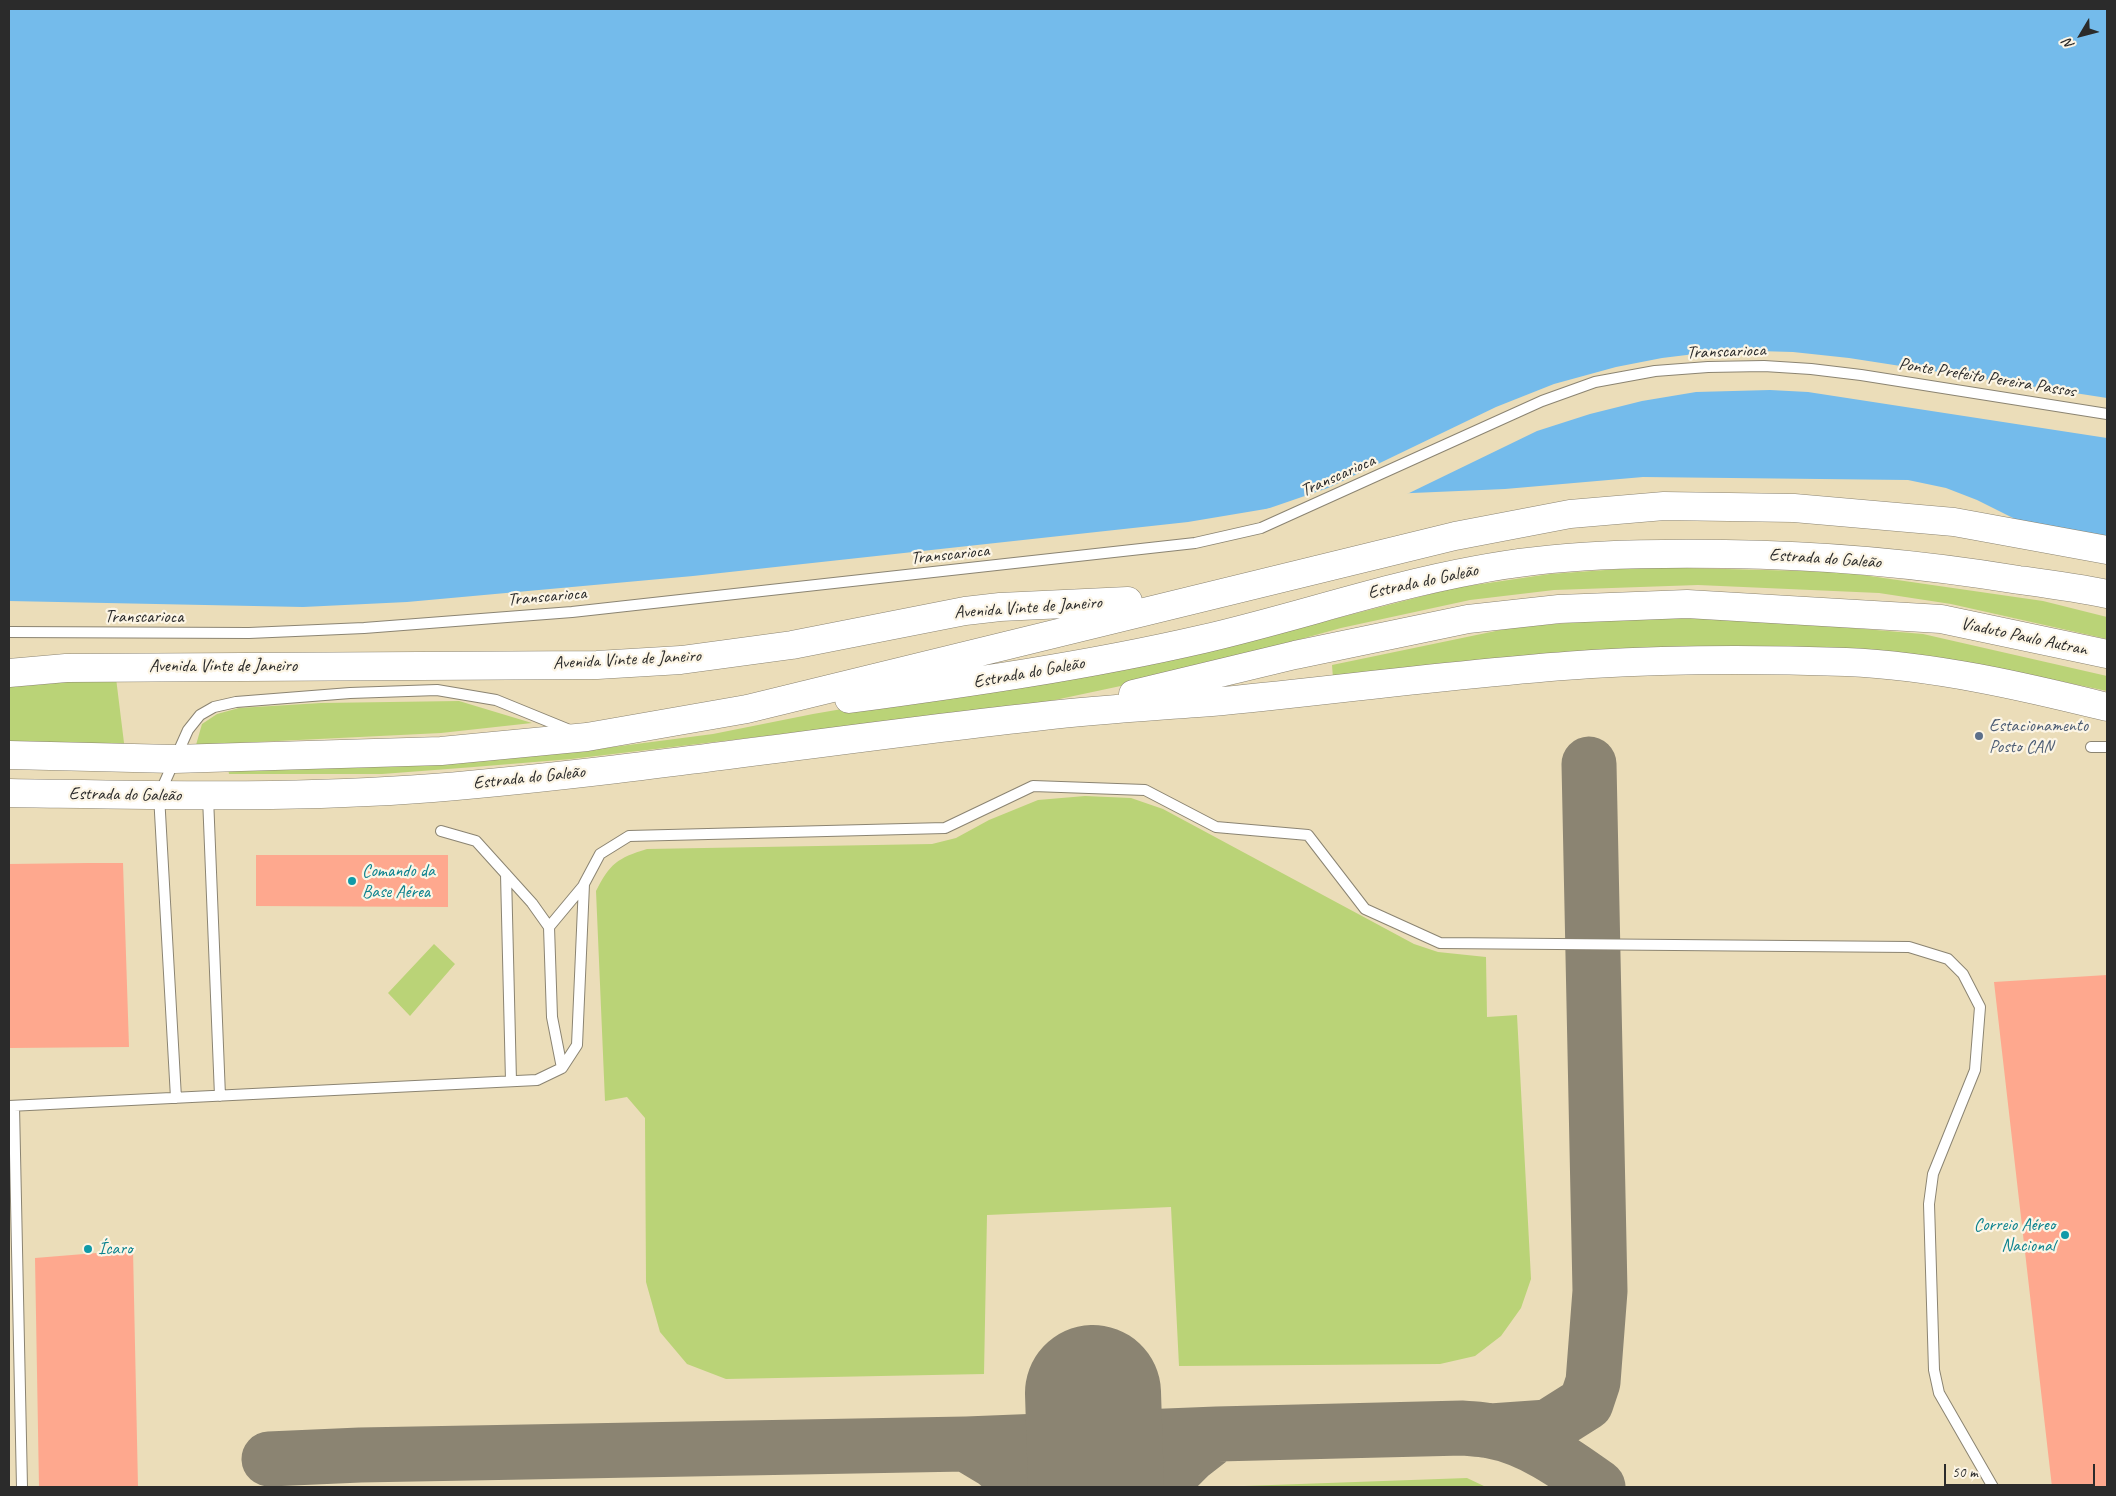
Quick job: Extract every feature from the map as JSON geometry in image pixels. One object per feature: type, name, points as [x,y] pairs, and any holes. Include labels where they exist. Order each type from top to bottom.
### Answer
[{"type":"main road","name":"Estrada do Galeão","points":[[9,755],[174,759],[441,751],[587,737],[746,709],[1241,586],[1455,536],[1588,512],[1664,506],[1794,508],[1954,522],[2107,550]]},
{"type":"main road","name":"Estrada do Galeão","points":[[746,709],[849,699],[982,681],[1129,655],[1212,637],[1368,594],[1477,569],[1545,560],[1649,553],[1800,555],[1944,568],[2106,594]]},
{"type":"main road","name":"Avenida Vinte de Janeiro","points":[[9,673],[66,668],[597,665],[681,660],[792,645],[965,611],[1000,606],[1146,599],[1241,586]]},
{"type":"main road","name":"Estrada do Galeão","points":[[1046,715],[1314,651],[1468,619],[1559,609],[1687,604],[1941,619]]},
{"type":"main road","name":"Viaduto Paulo Autran","points":[[1941,619],[2107,654]]},
{"type":"main road","name":"Estrada do Galeão","points":[[9,793],[208,796],[430,788],[637,767],[1046,715],[1224,700],[1403,680],[1595,664],[1710,660],[1850,662],[1944,672],[2107,707]]},
{"type":"lane","name":"Transcarioca","points":[[9,632],[249,633],[364,628],[572,612],[1195,544],[1261,528],[1487,425],[1542,401],[1595,382],[1655,371],[1708,367],[1764,366],[1861,375]]},
{"type":"lane","name":"Ponte Prefeito Pereira Passos","points":[[1861,375],[2107,414]]},
{"type":"lane","points":[[176,1098],[159,795],[188,730],[200,715],[214,707],[236,702],[350,693],[436,690],[496,700],[587,737]]},
{"type":"lane","points":[[2091,747],[2107,747]]},
{"type":"lane","points":[[549,927],[584,885],[600,854],[629,836],[945,828],[1033,786],[1145,790],[1216,827],[1308,835],[1365,910],[1440,943],[1909,947],[1948,959],[1964,974],[1980,1006],[1974,1070],[1933,1174],[1929,1204],[1934,1370],[1938,1393],[1993,1487]]},
{"type":"lane","points":[[208,796],[220,1096]]},
{"type":"lane","points":[[441,830],[476,841],[506,874],[549,927],[552,1017],[562,1068]]},
{"type":"lane","points":[[506,874],[511,1081]]},
{"type":"lane","points":[[22,1487],[12,1106],[537,1080],[562,1068],[577,1045],[584,885]]},
{"type":"green space","points":[[1647,567],[1842,572],[2043,601],[2107,617],[2107,639],[1951,604],[1879,593],[1698,585],[1554,590],[1470,600],[1341,628],[1163,677],[1036,704],[571,759],[474,767],[382,774],[229,774],[228,768],[352,768],[471,762],[590,750],[713,734],[813,714],[1272,635],[1454,588],[1550,574]]},
{"type":"green space","points":[[1649,617],[1746,619],[1923,634],[2107,676],[2107,691],[1973,663],[1759,649],[1333,678],[1332,665],[1515,627]]},
{"type":"green space","points":[[116,678],[125,751],[9,741],[9,687]]},
{"type":"green space","points":[[459,701],[532,723],[441,733],[196,745],[202,724],[217,714],[239,708],[321,703]]},
{"type":"green space","points":[[1085,796],[1131,798],[1163,809],[1414,944],[1438,952],[1486,957],[1487,1017],[1517,1015],[1531,1279],[1521,1308],[1501,1336],[1475,1356],[1440,1364],[1179,1366],[1171,1207],[987,1215],[984,1374],[726,1379],[687,1364],[660,1332],[646,1282],[645,1118],[627,1097],[605,1101],[596,891],[610,868],[621,859],[647,849],[932,844],[956,838],[989,820],[1038,800]]},
{"type":"green space","points":[[434,944],[455,964],[410,1016],[388,993]]},
{"type":"green space","points":[[1467,1478],[1486,1487],[1242,1487],[1244,1486]]},
{"type":"water","points":[[9,9],[2107,9],[2107,544],[2017,520],[1977,500],[1946,488],[1908,480],[1643,477],[1505,489],[1343,496],[1188,522],[693,576],[407,602],[303,607],[9,601]]},
{"type":"pier","points":[[1711,352],[1793,352],[1849,358],[2107,398],[2107,438],[1808,392],[1770,390],[1696,392],[1642,401],[1590,414],[1537,431],[1403,496],[1343,499],[1264,512],[1264,510],[1328,488],[1496,407],[1554,384],[1616,367],[1662,358]]},
{"type":"building","name":"Comando da Base Aérea","points":[[256,855],[448,855],[448,907],[256,906]]},
{"type":"building","points":[[123,863],[129,1047],[9,1048],[9,864]]},
{"type":"building","name":"Correio Aéreo Nacional","points":[[2107,975],[2107,1487],[2052,1487],[1994,982]]},
{"type":"building","points":[[133,1250],[138,1487],[39,1487],[35,1258]]},
{"type":"taxiway","points":[[1491,1431],[1548,1427],[1586,1403],[1593,1382],[1600,1291],[1589,764]]},
{"type":"taxiway","points":[[269,1459],[360,1455],[966,1444],[1217,1434],[1463,1428],[1480,1429],[1519,1439],[1547,1453],[1598,1487]]},
{"type":"taxiway","points":[[1158,1487],[1190,1455],[1217,1434]]},
{"type":"taxiway","points":[[966,1444],[996,1462],[1023,1487]]},
{"type":"runway","points":[[1093,1393],[1096,1487]]},
{"type":"place","name":"Estacionamento Posto CAN","points":[[1979,736]]},
{"type":"place","name":"Comando da Base Aérea","points":[[352,881]]},
{"type":"place","name":"Correio Aéreo Nacional","points":[[2065,1235]]},
{"type":"place","name":"Ícaro","points":[[88,1249]]}]
